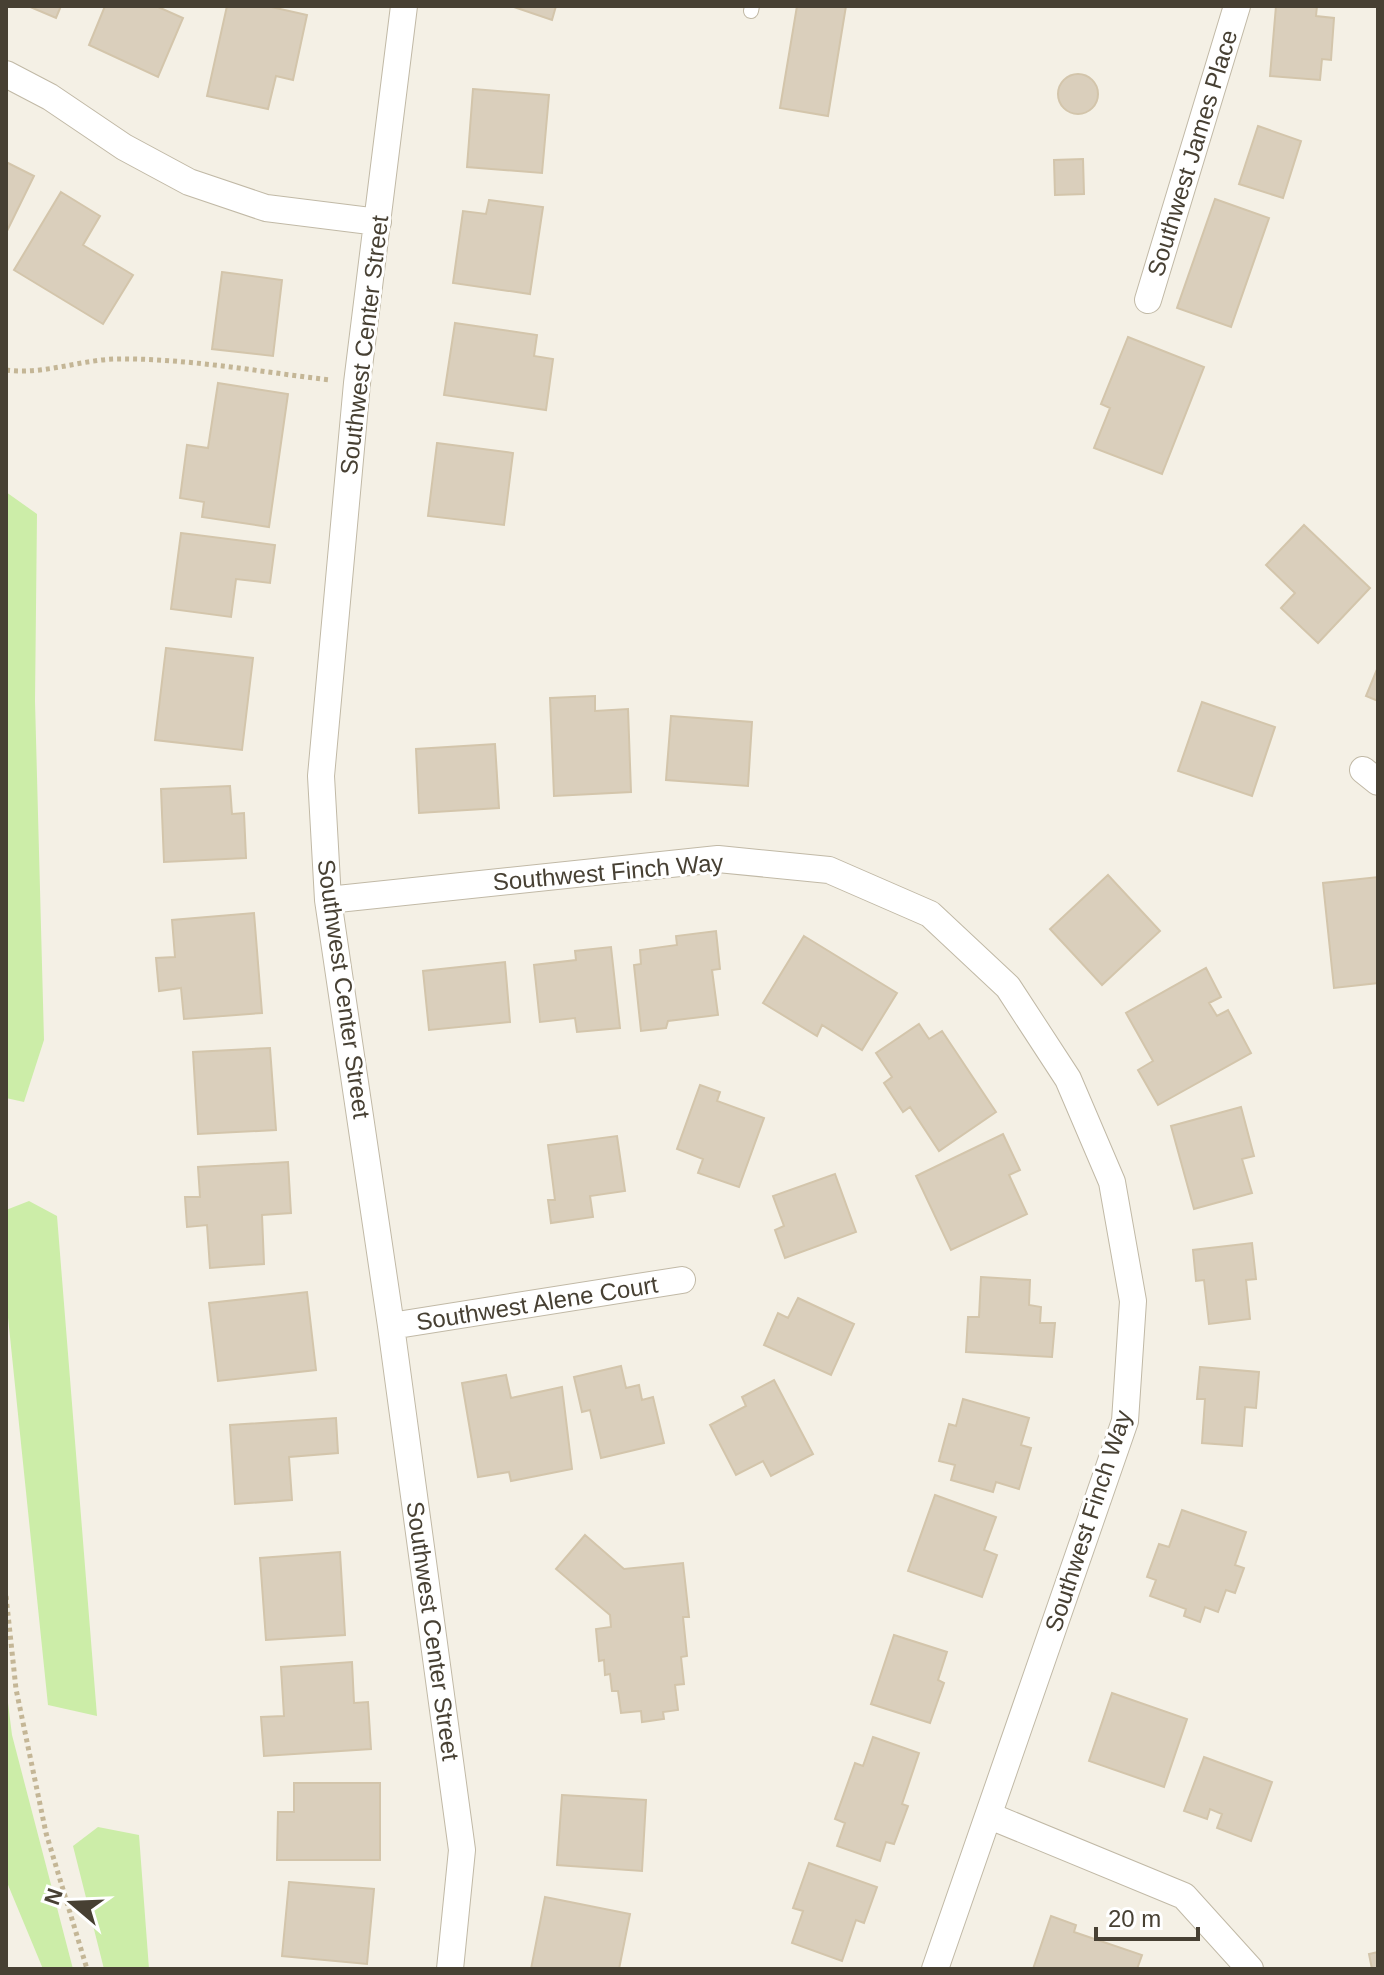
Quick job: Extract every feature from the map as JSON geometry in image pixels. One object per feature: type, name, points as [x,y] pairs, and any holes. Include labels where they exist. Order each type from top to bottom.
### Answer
[{"type":"street","name":"Southwest Center Street","points":[[404,6],[357,383],[321,776],[328,900],[391,1326],[462,1850],[450,1969]]},
{"type":"street","name":"Southwest James Place","points":[[1148,300],[1237,6]]},
{"type":"street","points":[[6,74],[50,97],[124,147],[189,182],[266,208],[378,222]]},
{"type":"street","name":"Southwest Finch Way","points":[[328,900],[718,859],[829,870],[930,914],[1008,987],[1068,1079],[1112,1182],[1133,1301],[1125,1421],[935,1969]]},
{"type":"street","name":"Southwest Alene Court","points":[[391,1326],[682,1280]]},
{"type":"street","points":[[990,1816],[1184,1896],[1250,1969]]},
{"type":"path","points":[[6,370],[22,372],[113,359],[161,360],[357,383]]},
{"type":"path","points":[[6,1596],[16,1689],[46,1833],[87,1969]]},
{"type":"green space","points":[[6,492],[37,514],[35,701],[44,1040],[24,1102],[6,1098]]},
{"type":"green space","points":[[29,1201],[57,1216],[97,1716],[48,1705],[6,1298],[6,1210]]},
{"type":"green space","points":[[6,1687],[12,1735],[73,1969],[43,1969],[6,1880]]},
{"type":"green space","points":[[98,1827],[139,1835],[149,1969],[104,1969],[73,1846]]},
{"type":"building","points":[[28,6],[61,6],[56,18]]},
{"type":"building","points":[[105,6],[156,6],[183,18],[158,77],[89,45]]},
{"type":"building","points":[[227,6],[267,6],[307,15],[293,80],[276,76],[268,109],[207,96]]},
{"type":"building","points":[[511,6],[556,6],[552,20]]},
{"type":"building","points":[[797,6],[846,6],[828,116],[780,108]]},
{"type":"building","points":[[1276,6],[1317,6],[1316,16],[1334,18],[1331,60],[1322,59],[1320,80],[1270,76]]},
{"type":"building","points":[[1078,74],[1092,80],[1098,94],[1092,108],[1078,114],[1064,108],[1058,94],[1064,80]]},
{"type":"building","points":[[473,89],[549,95],[542,173],[467,167]]},
{"type":"building","points":[[1258,126],[1301,141],[1283,198],[1239,184]]},
{"type":"building","points":[[1083,159],[1084,194],[1055,195],[1054,160]]},
{"type":"building","points":[[6,162],[34,176],[6,233]]},
{"type":"building","points":[[61,192],[100,216],[83,245],[133,275],[103,324],[14,270]]},
{"type":"building","points":[[1215,199],[1269,218],[1231,327],[1177,308]]},
{"type":"building","points":[[489,200],[543,207],[530,294],[453,283],[463,211],[486,214]]},
{"type":"building","points":[[222,272],[282,280],[273,356],[212,349]]},
{"type":"building","points":[[455,323],[537,335],[534,356],[553,359],[546,410],[444,395]]},
{"type":"building","points":[[1128,337],[1204,367],[1162,474],[1094,448],[1110,408],[1101,404]]},
{"type":"building","points":[[218,383],[288,394],[269,527],[202,517],[204,502],[180,498],[187,445],[208,448]]},
{"type":"building","points":[[437,443],[513,453],[504,525],[428,516]]},
{"type":"building","points":[[1304,525],[1370,588],[1318,643],[1281,608],[1295,593],[1266,565]]},
{"type":"building","points":[[181,533],[275,545],[270,583],[236,579],[231,617],[171,609]]},
{"type":"building","points":[[166,648],[253,658],[242,750],[155,740]]},
{"type":"building","points":[[1378,667],[1378,701],[1366,696]]},
{"type":"building","points":[[595,696],[595,711],[628,709],[631,792],[554,796],[550,698]]},
{"type":"building","points":[[1202,702],[1275,727],[1252,796],[1178,771]]},
{"type":"building","points":[[671,716],[752,722],[748,786],[666,780]]},
{"type":"building","points":[[495,744],[499,808],[419,813],[416,749]]},
{"type":"building","points":[[230,786],[232,814],[244,813],[246,858],[164,862],[161,789]]},
{"type":"building","points":[[1108,875],[1160,931],[1102,985],[1050,929]]},
{"type":"building","points":[[1378,877],[1378,983],[1334,988],[1323,883]]},
{"type":"building","points":[[254,913],[262,1013],[184,1019],[181,988],[159,991],[156,958],[175,957],[172,920]]},
{"type":"building","points":[[716,931],[720,969],[712,970],[718,1015],[668,1021],[666,1028],[641,1031],[634,965],[641,964],[640,950],[677,945],[676,936]]},
{"type":"building","points":[[804,936],[897,993],[862,1050],[822,1025],[817,1036],[763,1003]]},
{"type":"building","points":[[611,947],[620,1028],[577,1032],[575,1018],[540,1022],[534,965],[576,960],[575,951]]},
{"type":"building","points":[[505,962],[510,1022],[429,1030],[423,971]]},
{"type":"building","points":[[1206,968],[1221,997],[1209,1003],[1217,1016],[1228,1010],[1251,1053],[1158,1105],[1138,1070],[1153,1061],[1126,1013]]},
{"type":"building","points":[[919,1024],[929,1039],[942,1031],[996,1112],[939,1151],[910,1107],[903,1112],[884,1083],[892,1077],[876,1053]]},
{"type":"building","points":[[270,1048],[276,1130],[198,1134],[193,1052]]},
{"type":"building","points":[[700,1085],[720,1092],[717,1101],[764,1118],[739,1187],[698,1173],[703,1159],[677,1149]]},
{"type":"building","points":[[1241,1107],[1254,1156],[1242,1159],[1252,1193],[1194,1209],[1171,1126]]},
{"type":"building","points":[[1003,1134],[1020,1170],[1009,1175],[1027,1214],[951,1250],[916,1176]]},
{"type":"building","points":[[617,1136],[625,1191],[590,1196],[593,1217],[551,1223],[548,1200],[555,1200],[548,1145]]},
{"type":"building","points":[[288,1162],[291,1213],[262,1215],[264,1264],[210,1268],[207,1225],[187,1227],[185,1197],[200,1197],[198,1167]]},
{"type":"building","points":[[835,1174],[856,1232],[785,1258],[775,1230],[784,1226],[773,1196]]},
{"type":"building","points":[[1252,1243],[1256,1279],[1246,1280],[1250,1319],[1209,1324],[1204,1280],[1196,1281],[1193,1250]]},
{"type":"building","points":[[981,1277],[1030,1280],[1029,1305],[1041,1307],[1040,1323],[1055,1323],[1052,1357],[966,1352],[968,1317],[979,1317]]},
{"type":"building","points":[[307,1292],[316,1370],[218,1381],[209,1303]]},
{"type":"building","points":[[798,1298],[854,1324],[831,1375],[764,1345],[778,1313],[788,1318]]},
{"type":"building","points":[[621,1366],[626,1388],[639,1385],[642,1400],[653,1397],[664,1443],[601,1458],[590,1410],[582,1412],[574,1377]]},
{"type":"building","points":[[1200,1367],[1259,1372],[1256,1408],[1245,1407],[1242,1446],[1202,1443],[1205,1399],[1197,1399]]},
{"type":"building","points":[[506,1375],[511,1398],[562,1387],[572,1469],[511,1481],[509,1472],[478,1477],[462,1383]]},
{"type":"building","points":[[774,1380],[813,1454],[771,1476],[763,1461],[736,1475],[710,1425],[746,1406],[742,1397]]},
{"type":"building","points":[[963,1399],[1029,1418],[1021,1445],[1031,1448],[1019,1489],[996,1482],[993,1492],[951,1480],[955,1465],[939,1461],[949,1424],[956,1426]]},
{"type":"building","points":[[336,1418],[338,1453],[289,1457],[292,1500],[235,1504],[230,1425]]},
{"type":"building","points":[[935,1495],[996,1517],[984,1550],[997,1555],[982,1597],[908,1571]]},
{"type":"building","points":[[1182,1510],[1246,1532],[1235,1565],[1244,1568],[1235,1593],[1226,1590],[1218,1612],[1205,1607],[1200,1622],[1184,1616],[1186,1609],[1150,1596],[1156,1580],[1147,1577],[1159,1544],[1169,1547]]},
{"type":"building","points":[[585,1535],[624,1569],[683,1563],[689,1617],[683,1617],[687,1656],[681,1657],[684,1684],[675,1685],[678,1710],[663,1712],[664,1719],[642,1722],[641,1711],[621,1713],[618,1691],[612,1691],[610,1674],[605,1675],[604,1660],[599,1661],[596,1629],[611,1627],[610,1615],[556,1569]]},
{"type":"building","points":[[340,1552],[345,1635],[266,1640],[260,1558]]},
{"type":"building","points":[[894,1635],[947,1652],[938,1680],[944,1683],[930,1723],[871,1704]]},
{"type":"building","points":[[352,1662],[354,1703],[368,1702],[371,1749],[264,1756],[261,1717],[284,1716],[281,1667]]},
{"type":"building","points":[[1112,1693],[1187,1719],[1164,1787],[1089,1761]]},
{"type":"building","points":[[873,1737],[919,1753],[902,1804],[908,1806],[894,1844],[886,1842],[880,1861],[837,1846],[845,1823],[835,1819],[855,1763],[863,1766]]},
{"type":"building","points":[[1204,1757],[1272,1782],[1251,1841],[1217,1828],[1222,1814],[1210,1809],[1207,1819],[1184,1811]]},
{"type":"building","points":[[294,1783],[380,1783],[380,1860],[277,1860],[278,1812],[294,1812]]},
{"type":"building","points":[[562,1795],[646,1800],[642,1871],[557,1865]]},
{"type":"building","points":[[809,1863],[877,1887],[864,1923],[856,1920],[842,1961],[792,1943],[803,1911],[793,1908]]},
{"type":"building","points":[[289,1882],[374,1889],[367,1964],[282,1956]]},
{"type":"building","points":[[545,1897],[630,1914],[619,1969],[531,1969]]},
{"type":"building","points":[[1051,1916],[1076,1925],[1074,1932],[1142,1955],[1137,1969],[1033,1969]]},
{"type":"building","points":[[1378,1952],[1378,1969],[1372,1969],[1369,1954]]}]
